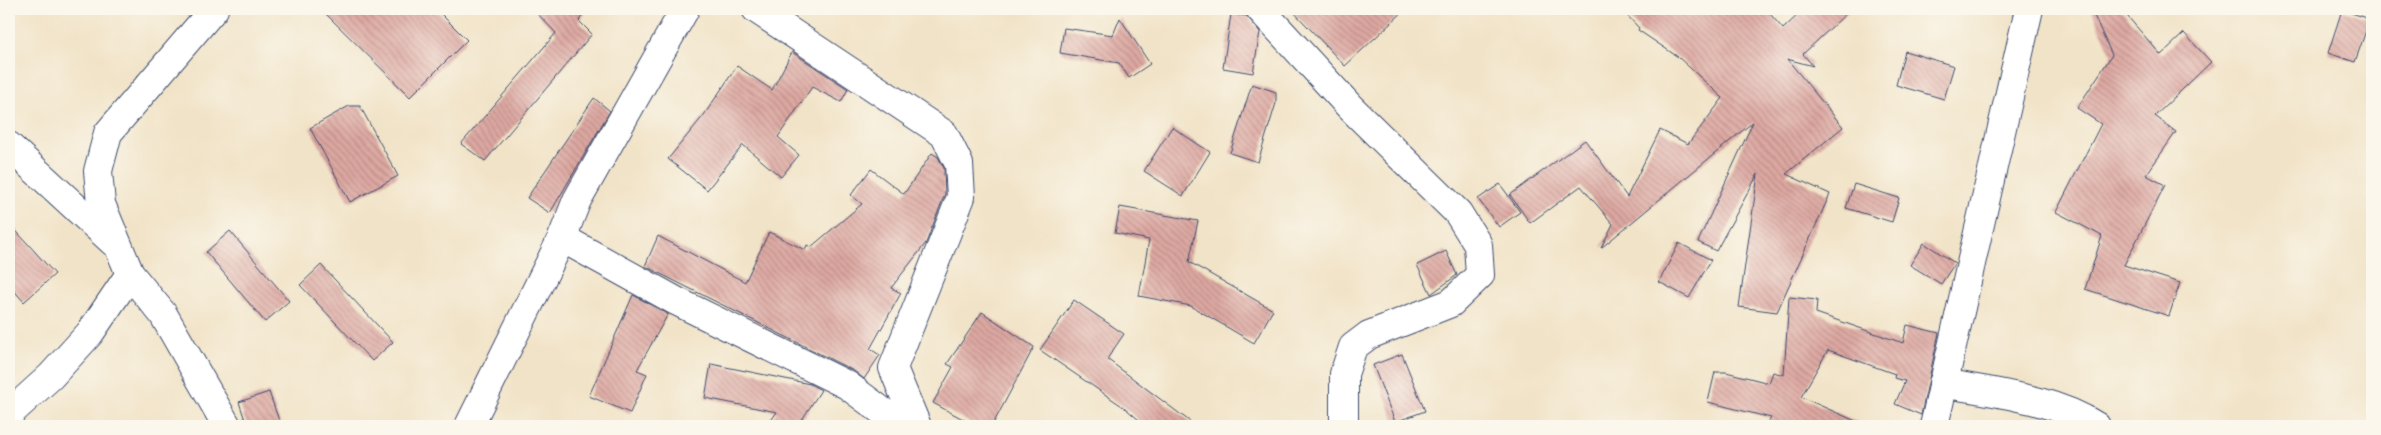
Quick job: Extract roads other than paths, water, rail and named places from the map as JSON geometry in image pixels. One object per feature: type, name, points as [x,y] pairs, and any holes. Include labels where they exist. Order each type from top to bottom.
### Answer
[{"type":"street","points":[[214,9],[108,133],[98,171],[101,204],[130,274],[163,314],[227,426]]},
{"type":"street","points":[[469,426],[562,238],[577,200],[685,9]]},
{"type":"street","points":[[756,9],[944,134],[959,164],[961,197],[893,368],[917,426]]},
{"type":"street","points":[[1260,9],[1350,107],[1458,212],[1478,245],[1480,275],[1451,302],[1369,334],[1353,346],[1344,374],[1343,426]]},
{"type":"street","points":[[1934,426],[2029,9]]},
{"type":"street","points":[[9,146],[119,248]]},
{"type":"street","points":[[562,238],[676,301],[847,385],[902,426]]},
{"type":"street","points":[[9,414],[50,376],[90,333],[130,274]]},
{"type":"street","points":[[1943,383],[2033,401],[2081,417],[2096,426]]}]
